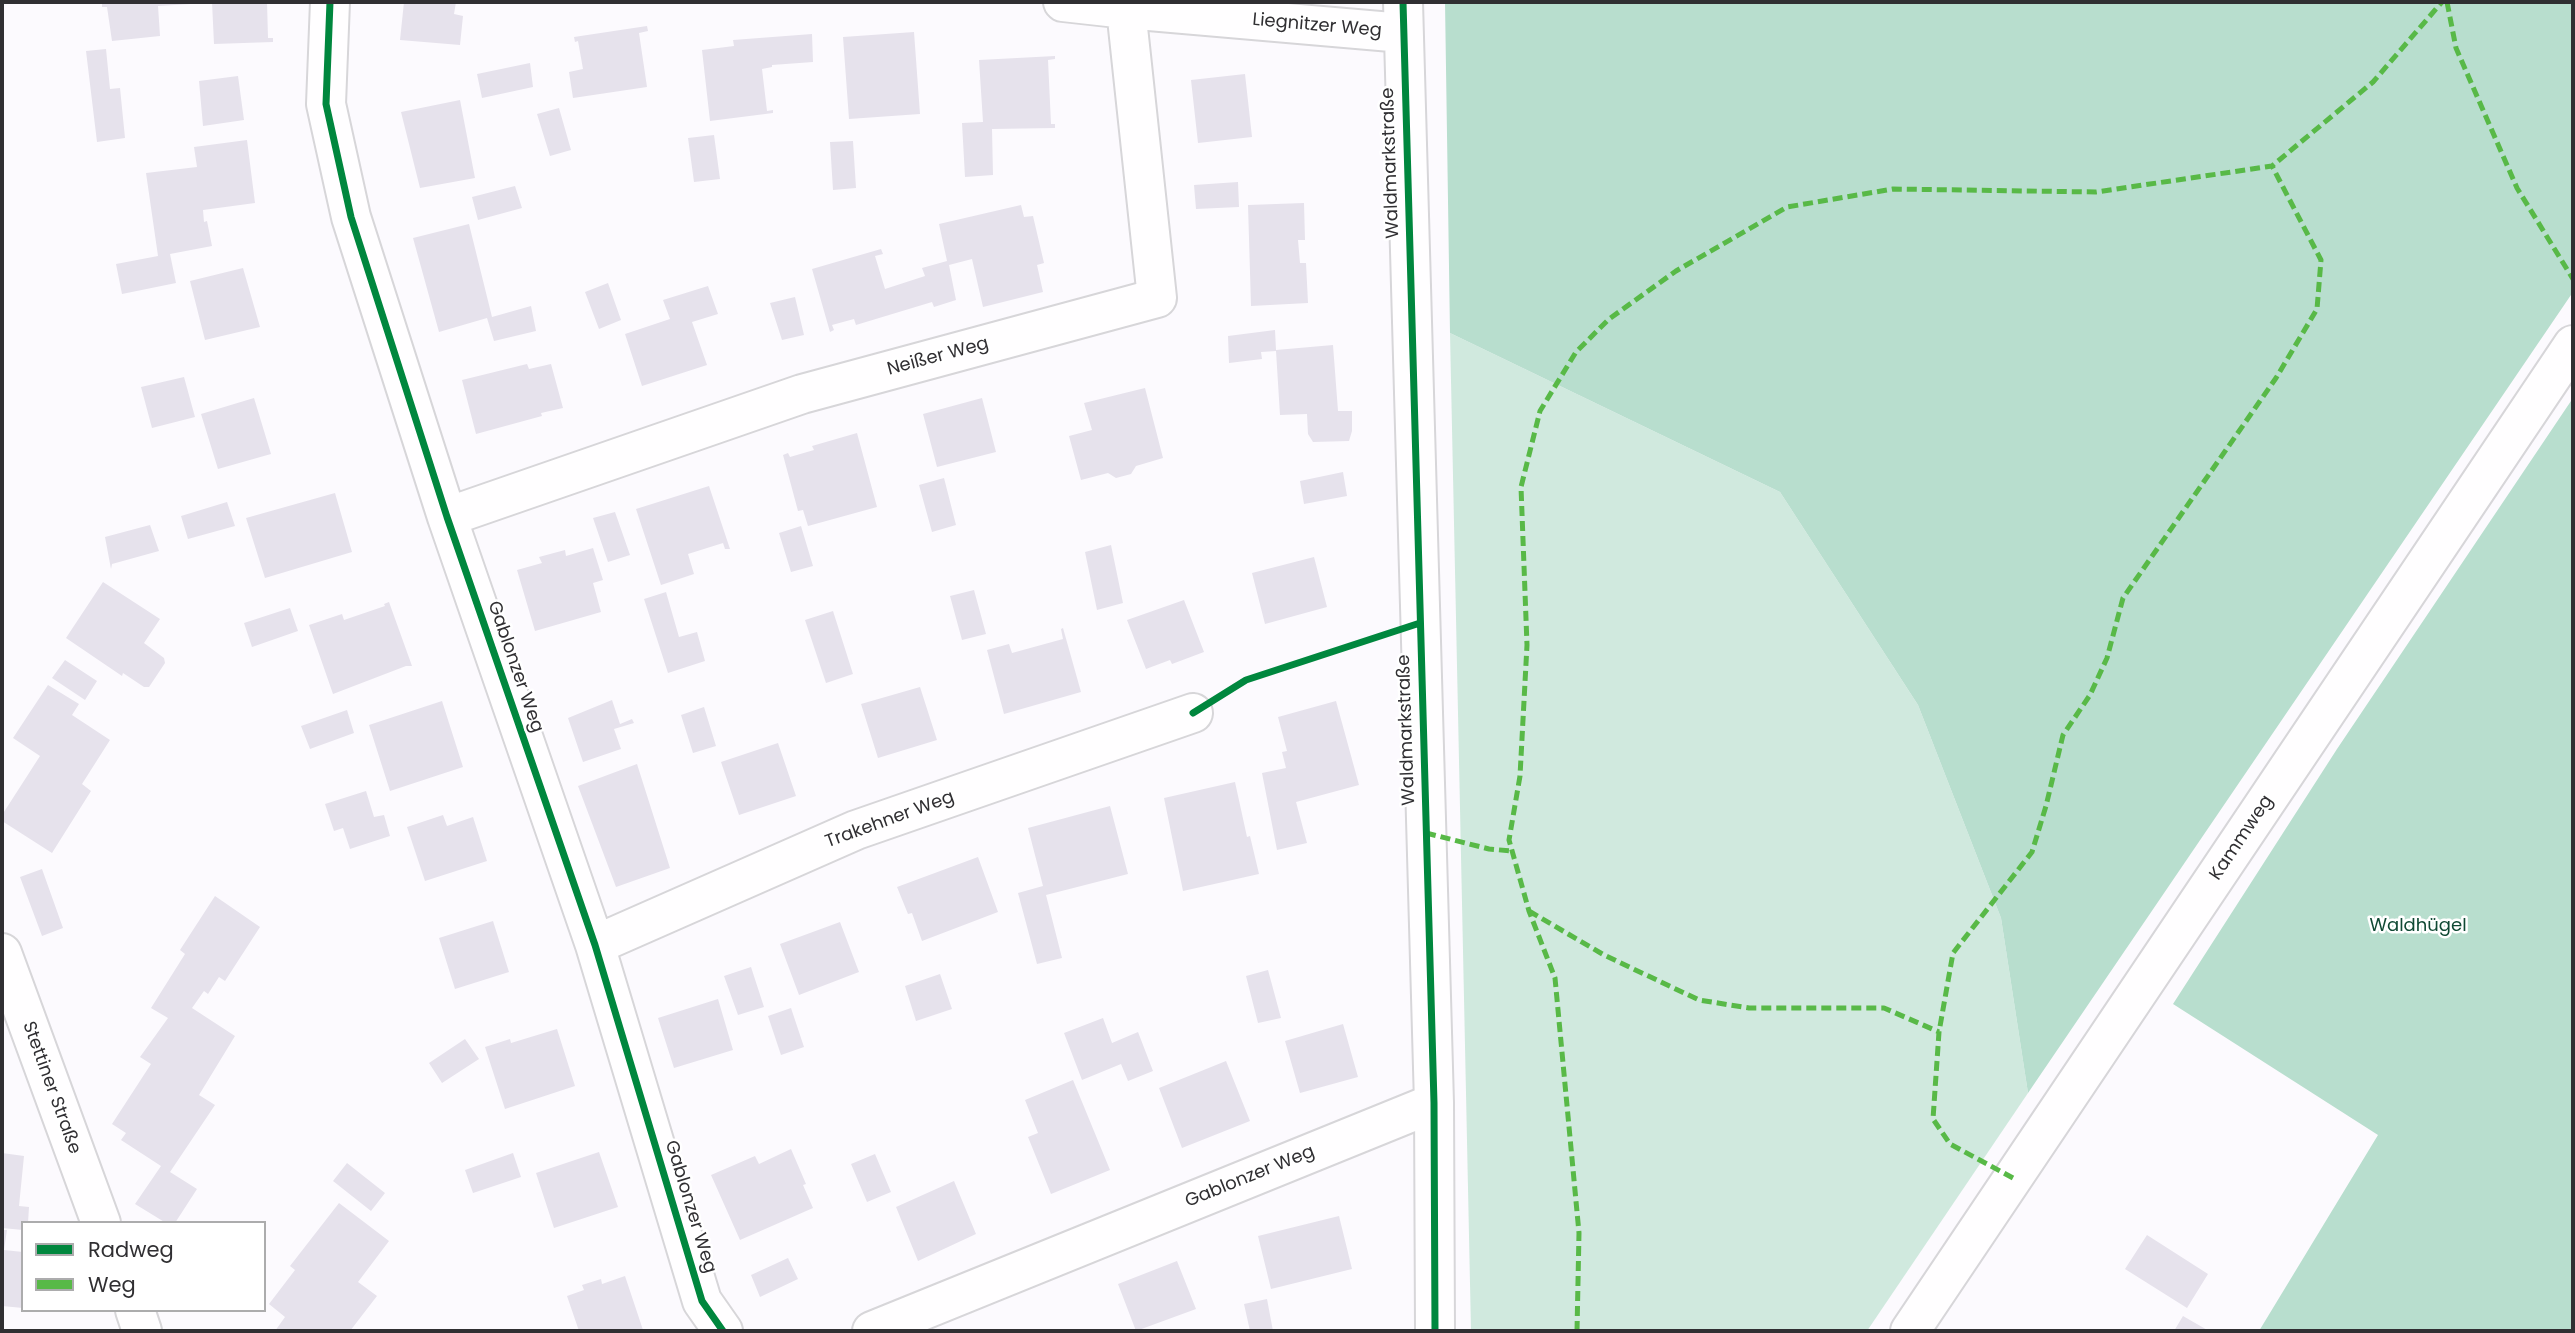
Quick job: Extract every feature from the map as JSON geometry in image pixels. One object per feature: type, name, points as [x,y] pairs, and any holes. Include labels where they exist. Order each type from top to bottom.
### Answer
[{"type":"street","name":"Gablonzer Weg","points":[[330,2],[326,104],[351,217],[447,517],[595,945],[702,1301],[723,1331]]},
{"type":"street","name":"Liegnitzer Weg","points":[[1063,2],[1126,9],[1403,17]]},
{"type":"street","name":"Neißer Weg","points":[[447,517],[802,394],[1157,298],[1126,9]]},
{"type":"street","name":"Waldmarkstraße","points":[[1403,17],[1434,1102],[1435,1331]]},
{"type":"street","name":"Kammweg","points":[[1910,1331],[2573,345]]},
{"type":"street","name":"Trakehner Weg","points":[[595,945],[856,830],[1193,713]]},
{"type":"street","name":"Stettiner Straße","points":[[2,953],[100,1221]]},
{"type":"street","name":"Gablonzer Weg","points":[[872,1331],[1434,1102]]},
{"type":"street","points":[[136,1312],[142,1331]]},
{"type":"green space","points":[[1445,2],[2573,2],[2573,292],[2028,1093],[2001,918],[1918,705],[1780,492],[1450,333]]},
{"type":"green space","points":[[1450,333],[1780,492],[1918,705],[2001,918],[2028,1093],[1867,1331],[1471,1331]]},
{"type":"green space","name":"Waldhügel","points":[[2573,398],[2573,1331],[2259,1331],[2378,1135],[2173,1004],[2337,749]]},
{"type":"building","points":[[102,2],[191,4],[158,6],[160,36],[112,41],[107,7],[102,7]]},
{"type":"building","points":[[212,2],[267,2],[268,38],[273,38],[273,42],[214,44]]},
{"type":"building","points":[[404,2],[456,2],[454,14],[463,16],[460,45],[400,40]]},
{"type":"building","points":[[647,26],[648,31],[639,33],[647,87],[573,98],[569,72],[583,69],[578,41],[575,42],[574,37]]},
{"type":"building","points":[[914,32],[920,114],[849,119],[843,37]]},
{"type":"building","points":[[812,34],[813,62],[772,65],[762,69],[767,111],[773,110],[773,113],[710,121],[702,50],[734,46],[733,40]]},
{"type":"building","points":[[106,49],[110,89],[120,88],[125,138],[97,142],[86,51]]},
{"type":"building","points":[[1055,56],[1055,59],[1048,60],[1051,124],[1055,124],[1055,128],[992,129],[993,175],[965,177],[962,123],[983,122],[979,60]]},
{"type":"building","points":[[530,63],[533,87],[482,98],[477,74]]},
{"type":"building","points":[[1245,74],[1252,137],[1198,143],[1191,80]]},
{"type":"building","points":[[238,76],[244,120],[203,126],[199,81]]},
{"type":"building","points":[[460,100],[475,178],[420,188],[401,112]]},
{"type":"building","points":[[559,108],[571,150],[550,156],[537,114]]},
{"type":"building","points":[[714,135],[720,179],[694,182],[688,138]]},
{"type":"building","points":[[247,140],[255,203],[203,210],[212,246],[170,254],[176,283],[122,294],[116,264],[158,256],[146,173],[197,167],[194,147]]},
{"type":"building","points":[[853,141],[856,188],[833,190],[830,142]]},
{"type":"building","points":[[1238,182],[1239,207],[1196,209],[1194,185]]},
{"type":"building","points":[[515,186],[522,208],[478,220],[472,197]]},
{"type":"building","points":[[1304,203],[1305,240],[1298,240],[1300,263],[1306,263],[1308,303],[1251,306],[1248,205]]},
{"type":"building","points":[[1021,205],[1024,217],[1033,216],[1044,263],[1037,265],[1043,292],[983,307],[972,259],[949,265],[956,300],[934,307],[932,302],[856,325],[854,319],[832,325],[834,330],[830,332],[812,269],[881,249],[883,254],[875,256],[885,289],[925,276],[922,268],[947,261],[939,224]]},
{"type":"building","points":[[469,224],[492,317],[531,306],[536,331],[494,341],[487,318],[439,332],[413,238]]},
{"type":"building","points":[[243,268],[260,327],[205,340],[190,281]]},
{"type":"building","points":[[608,283],[621,320],[599,329],[585,292]]},
{"type":"building","points":[[708,286],[718,314],[692,322],[707,365],[642,386],[625,334],[670,319],[663,300]]},
{"type":"building","points":[[795,297],[804,335],[782,340],[770,303]]},
{"type":"building","points":[[1275,330],[1276,350],[1333,345],[1338,411],[1352,411],[1349,441],[1313,442],[1308,434],[1307,414],[1280,415],[1276,351],[1261,352],[1262,359],[1229,363],[1228,336]]},
{"type":"building","points":[[527,364],[529,369],[551,364],[563,408],[476,434],[462,380]]},
{"type":"building","points":[[184,377],[195,417],[152,428],[141,387]]},
{"type":"building","points":[[1145,388],[1163,458],[1136,466],[1131,474],[1116,478],[1108,473],[1081,480],[1069,436],[1092,430],[1084,403]]},
{"type":"building","points":[[254,398],[271,454],[218,469],[201,414]]},
{"type":"building","points":[[982,398],[996,452],[937,467],[923,414]]},
{"type":"building","points":[[857,433],[877,507],[808,526],[803,510],[798,511],[783,455],[788,453],[790,457],[814,450],[812,446]]},
{"type":"building","points":[[1343,472],[1347,496],[1304,504],[1300,481]]},
{"type":"building","points":[[944,478],[956,525],[932,532],[919,485]]},
{"type":"building","points":[[709,486],[730,549],[725,549],[723,543],[688,554],[694,574],[661,585],[636,509]]},
{"type":"building","points":[[335,493],[352,552],[265,578],[246,518]]},
{"type":"building","points":[[227,502],[235,526],[188,539],[181,516]]},
{"type":"building","points":[[615,512],[630,555],[608,562],[593,518]]},
{"type":"building","points":[[150,525],[159,551],[112,564],[111,569],[105,537]]},
{"type":"building","points":[[801,526],[813,566],[791,572],[779,533]]},
{"type":"building","points":[[1111,545],[1123,603],[1097,610],[1085,552]]},
{"type":"building","points":[[593,548],[603,580],[593,583],[601,612],[535,631],[517,570],[542,563],[539,557],[565,550],[566,556]]},
{"type":"building","points":[[1314,557],[1327,607],[1265,624],[1252,573]]},
{"type":"building","points":[[103,582],[160,619],[144,643],[164,658],[165,663],[149,687],[144,687],[123,673],[122,676],[66,638]]},
{"type":"building","points":[[974,590],[986,634],[962,640],[950,596]]},
{"type":"building","points":[[666,592],[679,637],[697,632],[705,661],[668,673],[644,599]]},
{"type":"building","points":[[1184,600],[1204,652],[1172,664],[1170,660],[1146,669],[1127,620]]},
{"type":"building","points":[[389,602],[412,666],[333,694],[309,625],[342,614],[344,620],[385,606],[384,604]]},
{"type":"building","points":[[290,608],[298,631],[252,647],[244,623]]},
{"type":"building","points":[[833,611],[853,674],[826,683],[805,620]]},
{"type":"building","points":[[1063,628],[1081,692],[1004,714],[987,650],[1009,644],[1012,653],[1063,639]]},
{"type":"building","points":[[65,660],[97,681],[85,700],[52,678]]},
{"type":"building","points":[[48,685],[79,704],[72,715],[110,740],[82,784],[91,791],[52,853],[2,821],[2,815],[40,756],[13,738]]},
{"type":"building","points":[[920,687],[937,740],[878,758],[861,704]]},
{"type":"building","points":[[612,700],[620,724],[632,719],[634,723],[614,729],[621,749],[583,762],[568,718]]},
{"type":"building","points":[[442,701],[463,767],[390,791],[369,725]]},
{"type":"building","points":[[1336,701],[1359,785],[1296,802],[1307,843],[1277,850],[1262,773],[1286,768],[1282,752],[1287,751],[1278,717]]},
{"type":"building","points":[[704,707],[716,746],[693,753],[681,715]]},
{"type":"building","points":[[347,710],[354,733],[310,749],[301,726]]},
{"type":"building","points":[[778,743],[796,796],[739,815],[721,762]]},
{"type":"building","points":[[637,764],[670,868],[616,887],[578,786]]},
{"type":"building","points":[[1235,782],[1247,837],[1250,836],[1259,874],[1183,891],[1164,798]]},
{"type":"building","points":[[366,791],[374,817],[384,815],[390,836],[350,849],[343,828],[334,831],[325,804]]},
{"type":"building","points":[[1110,806],[1128,874],[1046,895],[1062,958],[1037,964],[1018,893],[1043,886],[1028,828]]},
{"type":"building","points":[[443,815],[447,826],[473,817],[487,861],[425,881],[407,827]]},
{"type":"building","points":[[978,857],[998,912],[922,941],[912,913],[908,914],[897,887]]},
{"type":"building","points":[[42,869],[63,928],[42,936],[20,877]]},
{"type":"building","points":[[215,896],[260,927],[225,981],[219,977],[208,994],[204,991],[192,1008],[235,1036],[199,1095],[215,1105],[170,1172],[197,1189],[176,1221],[163,1221],[135,1204],[161,1166],[121,1140],[126,1133],[112,1124],[151,1064],[140,1057],[168,1018],[151,1008],[185,954],[180,950]]},
{"type":"building","points":[[493,921],[509,972],[455,989],[439,938]]},
{"type":"building","points":[[840,922],[859,972],[799,995],[780,944]]},
{"type":"building","points":[[751,967],[764,1007],[738,1015],[724,976]]},
{"type":"building","points":[[1268,970],[1281,1018],[1258,1023],[1246,976]]},
{"type":"building","points":[[940,974],[952,1009],[916,1021],[905,986]]},
{"type":"building","points":[[718,999],[733,1050],[674,1068],[658,1018]]},
{"type":"building","points":[[791,1008],[804,1047],[781,1055],[768,1016]]},
{"type":"building","points":[[1103,1018],[1112,1043],[1138,1032],[1153,1071],[1128,1081],[1121,1064],[1082,1080],[1064,1033]]},
{"type":"building","points":[[1343,1024],[1358,1077],[1300,1093],[1285,1041]]},
{"type":"building","points":[[557,1029],[575,1086],[505,1109],[485,1047],[510,1039],[511,1043]]},
{"type":"building","points":[[465,1039],[479,1059],[442,1083],[429,1063]]},
{"type":"building","points":[[1226,1061],[1250,1121],[1182,1148],[1159,1088]]},
{"type":"building","points":[[1073,1080],[1110,1170],[1051,1194],[1028,1137],[1038,1133],[1025,1100]]},
{"type":"building","points":[[791,1149],[813,1208],[740,1240],[711,1175],[755,1156],[759,1164]]},
{"type":"building","points":[[599,1152],[618,1207],[554,1228],[536,1173]]},
{"type":"building","points":[[2,1153],[24,1156],[19,1206],[29,1207],[28,1221],[21,1221],[21,1230],[2,1228]]},
{"type":"building","points":[[513,1153],[521,1177],[473,1193],[465,1170]]},
{"type":"building","points":[[875,1154],[891,1192],[867,1202],[851,1164]]},
{"type":"building","points":[[347,1163],[385,1193],[371,1211],[333,1181]]},
{"type":"building","points":[[954,1181],[976,1234],[918,1261],[896,1207]]},
{"type":"building","points":[[339,1203],[389,1241],[358,1282],[377,1296],[350,1331],[275,1331],[285,1317],[269,1304],[295,1270],[290,1266]]},
{"type":"building","points":[[1339,1216],[1352,1269],[1271,1289],[1258,1236]]},
{"type":"building","points":[[2,1230],[7,1230],[4,1250],[21,1252],[21,1308],[2,1306]]},
{"type":"building","points":[[2147,1235],[2208,1274],[2187,1308],[2125,1269]]},
{"type":"building","points":[[788,1258],[798,1279],[760,1297],[751,1275]]},
{"type":"building","points":[[1177,1261],[1196,1309],[1136,1331],[1118,1284]]},
{"type":"building","points":[[625,1276],[643,1330],[579,1331],[567,1296],[584,1290],[582,1285],[601,1279],[602,1284]]},
{"type":"building","points":[[1267,1299],[1273,1331],[1250,1331],[1244,1304]]},
{"type":"building","points":[[2183,1316],[2209,1331],[2174,1331]]},
{"type":"marked path","points":[[1577,1331],[1579,1233],[1555,978],[1529,911],[1509,840],[1520,776],[1527,645],[1521,487],[1540,411],[1576,352],[1609,319],[1676,271],[1787,207],[1893,189],[2096,192],[2272,166],[2373,82],[2442,2]]},
{"type":"marked path","points":[[2447,2],[2456,48],[2517,188],[2573,279]]},
{"type":"marked path","points":[[2013,1178],[1950,1144],[1933,1119],[1939,1032],[1953,953],[2032,852],[2063,735],[2090,695],[2107,658],[2123,598],[2276,378],[2317,309],[2321,260],[2272,166]]},
{"type":"marked path","points":[[1426,833],[1489,849],[1512,851]]},
{"type":"marked path","points":[[1529,911],[1604,955],[1699,1000],[1749,1008],[1884,1008],[1939,1032]]},
{"type":"cycle path","points":[[330,2],[326,104],[351,217],[447,517],[595,945],[702,1301],[723,1331]]},
{"type":"cycle path","points":[[1403,2],[1434,1103],[1435,1331]]},
{"type":"cycle path","points":[[1193,713],[1246,680],[1420,623]]}]
